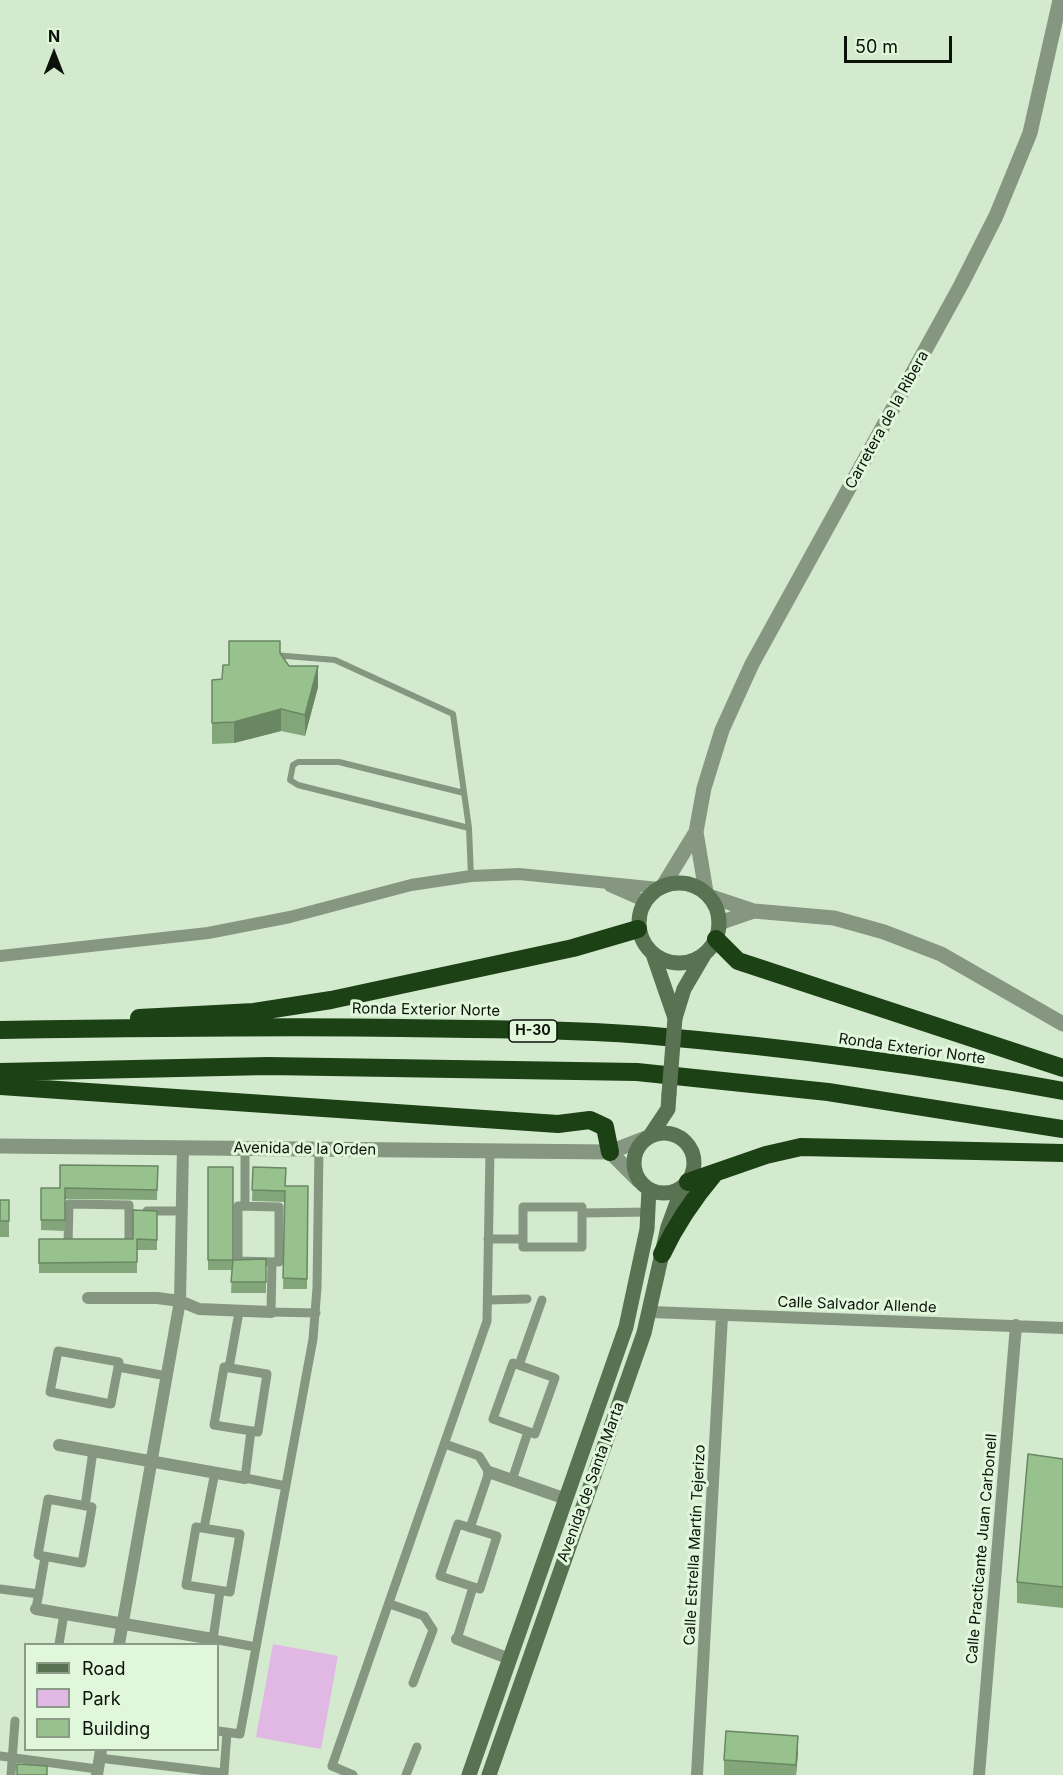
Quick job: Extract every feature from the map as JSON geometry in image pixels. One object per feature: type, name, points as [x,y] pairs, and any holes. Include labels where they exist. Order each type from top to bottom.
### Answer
[{"type":"highway","points":[[20,1030],[165,1016],[254,1012],[331,1000],[573,948],[638,929]]},
{"type":"highway","points":[[718,931],[738,961],[1063,1068]]},
{"type":"highway","name":"Ronda Exterior Norte","points":[[0,1030],[278,1026],[477,1029],[642,1035],[834,1055],[949,1071],[1063,1091]]},
{"type":"highway","points":[[0,1072],[268,1066],[637,1072],[828,1092],[1063,1129]]},
{"type":"highway","points":[[0,1086],[558,1124],[591,1120],[605,1126],[610,1152]]},
{"type":"highway","points":[[685,1184],[766,1155],[801,1148],[1063,1153]]},
{"type":"highway","points":[[662,1254],[687,1208],[716,1172]]},
{"type":"main road","points":[[668,1102],[634,1156],[634,1169],[644,1185],[661,1193],[673,1192],[685,1184],[693,1170],[694,1157],[688,1145],[679,1136],[668,1102],[675,1018],[684,988],[704,955],[718,931],[718,911],[707,894],[686,883],[661,887],[644,901],[638,919],[638,929],[646,947],[653,954],[665,961],[679,963],[692,961],[704,955]]},
{"type":"main road","points":[[653,954],[675,1018]]},
{"type":"main road","points":[[648,1137],[666,1132],[679,1136]]},
{"type":"main road","name":"Avenida de Santa Marta","points":[[489,1775],[651,1312],[668,1227],[685,1184]]},
{"type":"main road","name":"Avenida de Santa Marta","points":[[469,1775],[626,1327],[649,1212],[644,1185]]},
{"type":"street","name":"Carretera de la Ribera","points":[[696,832],[704,788],[722,730],[752,664],[962,285],[996,216],[1030,133],[1060,0]]},
{"type":"street","points":[[0,956],[208,933],[290,917],[411,885],[471,876],[519,874],[661,887],[682,858],[696,832]]},
{"type":"street","points":[[696,832],[707,894],[754,911],[825,917],[884,932],[941,954],[1063,1024]]},
{"type":"street","points":[[600,882],[644,901]]},
{"type":"street","points":[[718,931],[754,911]]},
{"type":"street","name":"Avenida de la Orden","points":[[0,1146],[610,1152],[648,1137]]},
{"type":"street","points":[[119,1643],[180,1301],[183,1147]]},
{"type":"street","points":[[245,1148],[245,1206]]},
{"type":"street","points":[[0,1756],[224,1773],[222,1732],[240,1734],[316,1313],[319,1149]]},
{"type":"street","points":[[353,1775],[332,1766],[488,1321],[490,1151]]},
{"type":"street","points":[[610,1152],[644,1185]]},
{"type":"street","points":[[69,1204],[129,1205],[129,1210],[129,1246],[68,1245],[69,1204]]},
{"type":"street","points":[[238,1206],[245,1206],[279,1207],[279,1262],[238,1261],[238,1206]]},
{"type":"street","points":[[523,1207],[582,1207],[582,1213],[582,1247],[523,1247],[523,1207]]},
{"type":"street","points":[[129,1210],[182,1211]]},
{"type":"street","points":[[582,1213],[649,1212]]},
{"type":"street","points":[[488,1239],[523,1239]]},
{"type":"street","points":[[271,1312],[272,1262]]},
{"type":"street","points":[[88,1298],[158,1298],[180,1301],[199,1309],[316,1313]]},
{"type":"street","points":[[488,1300],[527,1299]]},
{"type":"street","points":[[519,1365],[542,1300]]},
{"type":"street","points":[[229,1368],[239,1312]]},
{"type":"street","name":"Calle Salvador Allende","points":[[651,1312],[1063,1328]]},
{"type":"street","name":"Calle Estrella Martín Tejerizo","points":[[698,1775],[722,1316]]},
{"type":"street","name":"Calle Practicante Juan Carbonell","points":[[979,1775],[1016,1325]]},
{"type":"street","points":[[58,1351],[119,1362],[118,1367],[111,1404],[50,1392],[58,1351]]},
{"type":"street","points":[[513,1363],[519,1365],[555,1378],[535,1434],[493,1419],[513,1363]]},
{"type":"street","points":[[118,1367],[167,1376]]},
{"type":"street","points":[[224,1367],[229,1368],[267,1374],[258,1432],[214,1425],[224,1367]]},
{"type":"street","points":[[245,1478],[251,1431]]},
{"type":"street","points":[[512,1480],[528,1432]]},
{"type":"street","points":[[445,1444],[480,1456],[489,1472],[566,1499]]},
{"type":"street","points":[[59,1445],[286,1486]]},
{"type":"street","points":[[85,1506],[93,1451]]},
{"type":"street","points":[[204,1528],[215,1472]]},
{"type":"street","points":[[470,1528],[489,1472]]},
{"type":"street","points":[[48,1499],[85,1506],[92,1507],[82,1563],[38,1556],[48,1499]]},
{"type":"street","points":[[458,1524],[470,1528],[497,1536],[480,1589],[440,1576],[458,1524]]},
{"type":"street","points":[[196,1527],[204,1528],[240,1534],[230,1592],[186,1585],[196,1527]]},
{"type":"street","points":[[45,1557],[36,1609],[256,1647]]},
{"type":"street","points":[[473,1587],[457,1639],[510,1659]]},
{"type":"street","points":[[0,1589],[39,1594]]},
{"type":"street","points":[[213,1639],[220,1591]]},
{"type":"street","points":[[390,1604],[424,1616],[433,1630],[413,1683]]},
{"type":"street","points":[[59,1643],[64,1614]]},
{"type":"street","points":[[11,1775],[15,1721]]},
{"type":"street","points":[[406,1775],[417,1747]]},
{"type":"lane","points":[[267,655],[335,660],[453,714],[469,828],[471,876]]},
{"type":"lane","points":[[464,793],[339,762],[298,762],[290,772],[290,780],[298,785],[469,828]]},
{"type":"green space","points":[[273,1644],[338,1656],[321,1749],[256,1737]]},
{"type":"building","points":[[229,641],[280,641],[280,653],[289,666],[318,666],[305,715],[281,709],[234,722],[212,723],[212,680],[222,679],[223,665],[229,665]]},
{"type":"building","points":[[60,1165],[158,1166],[157,1190],[65,1188],[65,1220],[41,1220],[41,1188],[60,1188]]},
{"type":"building","points":[[208,1167],[233,1167],[233,1260],[208,1260]]},
{"type":"building","points":[[253,1167],[286,1168],[285,1186],[308,1186],[307,1279],[283,1278],[285,1191],[252,1190]]},
{"type":"building","points":[[0,1200],[9,1200],[9,1221],[0,1221]]},
{"type":"building","points":[[133,1210],[157,1211],[157,1240],[137,1239],[137,1262],[39,1263],[39,1239],[133,1239]]},
{"type":"building","points":[[266,1259],[266,1282],[231,1282],[233,1260]]},
{"type":"building","points":[[1028,1454],[1063,1459],[1063,1587],[1017,1582]]},
{"type":"building","points":[[726,1731],[798,1736],[796,1765],[724,1760]]},
{"type":"building","points":[[17,1764],[47,1766],[47,1775],[17,1775]]}]
